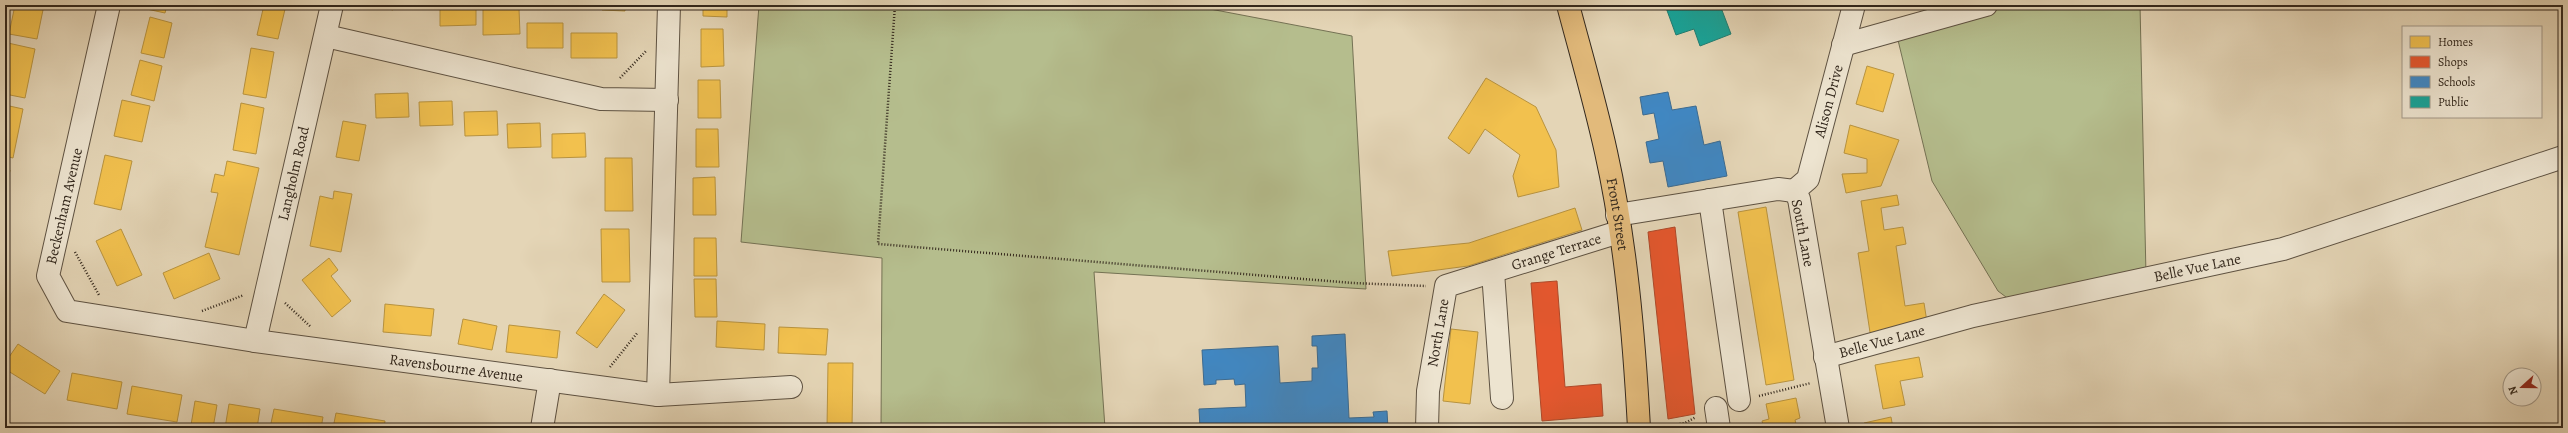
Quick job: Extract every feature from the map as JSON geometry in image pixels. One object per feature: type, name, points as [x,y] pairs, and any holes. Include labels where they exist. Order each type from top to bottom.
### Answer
[{"type":"main road","name":"Front Street","points":[[1568,5],[1606,152],[1634,335],[1639,428]]},
{"type":"street","name":"Beckenham Avenue","points":[[109,5],[48,276],[67,311],[255,341]]},
{"type":"street","name":"Langholm Road","points":[[255,341],[332,5]]},
{"type":"street","points":[[658,395],[669,5]]},
{"type":"street","name":"Alison Drive","points":[[1794,191],[1808,179],[1854,5]]},
{"type":"street","points":[[1843,45],[1986,5]]},
{"type":"street","points":[[326,36],[601,99],[667,100]]},
{"type":"street","name":"Belle Vue Lane","points":[[1825,357],[1973,316],[2283,249],[2563,157]]},
{"type":"street","name":"South Lane","points":[[1618,224],[1710,200],[1778,189],[1794,191],[1799,199],[1838,428]]},
{"type":"street","points":[[1710,200],[1738,400]]},
{"type":"street","name":"Grange Terrace","points":[[1493,272],[1618,224]]},
{"type":"street","points":[[1493,272],[1502,398]]},
{"type":"street","name":"North Lane","points":[[1427,428],[1428,391],[1446,286],[1493,272]]},
{"type":"street","name":"Ravensbourne Avenue","points":[[255,341],[658,395],[791,388]]},
{"type":"street","points":[[542,428],[550,380]]},
{"type":"path","points":[[895,5],[878,244],[1353,284],[1446,286]]},
{"type":"path","points":[[601,99],[669,28]]},
{"type":"path","points":[[60,223],[111,318]]},
{"type":"path","points":[[595,386],[661,304]]},
{"type":"green space","points":[[759,5],[1189,5],[1352,36],[1366,289],[1094,272],[1105,428],[881,428],[882,258],[741,242]]},
{"type":"green space","points":[[1997,5],[2140,5],[2146,275],[2010,300],[1998,291],[1932,181],[1897,36],[1900,31]]},
{"type":"building: Homes","points":[[15,5],[44,5],[37,39],[9,34]]},
{"type":"building: Homes","points":[[143,5],[167,5],[165,13],[142,8]]},
{"type":"building: Homes","points":[[264,5],[286,5],[278,39],[257,35]]},
{"type":"building: Homes","points":[[372,5],[394,5],[393,10]]},
{"type":"building: Homes","points":[[440,5],[476,5],[476,25],[440,26]]},
{"type":"building: Homes","points":[[602,5],[625,5],[625,11],[602,10]]},
{"type":"building: Homes","points":[[703,5],[727,5],[727,17],[703,16]]},
{"type":"building: Homes","points":[[483,9],[519,9],[520,34],[483,35]]},
{"type":"building: Homes","points":[[150,17],[172,23],[164,58],[141,53]]},
{"type":"building: Homes","points":[[527,23],[563,23],[563,48],[527,48]]},
{"type":"building: Homes","points":[[701,29],[723,29],[724,66],[701,67]]},
{"type":"building: Homes","points":[[571,33],[617,33],[617,58],[571,58]]},
{"type":"building: Homes","points":[[8,43],[35,49],[25,98],[5,94],[5,58]]},
{"type":"building: Homes","points":[[251,48],[274,52],[266,98],[243,94]]},
{"type":"building: Homes","points":[[140,60],[162,66],[154,101],[131,95]]},
{"type":"building: Homes","points":[[1867,66],[1894,74],[1883,112],[1856,104]]},
{"type":"building: Homes","points":[[1486,78],[1536,107],[1556,150],[1559,187],[1518,197],[1513,176],[1520,155],[1485,129],[1469,154],[1448,138]]},
{"type":"building: Homes","points":[[698,80],[720,80],[721,118],[698,118]]},
{"type":"building: Homes","points":[[408,93],[409,117],[376,118],[375,94]]},
{"type":"building: Homes","points":[[122,100],[150,106],[142,142],[114,136]]},
{"type":"building: Homes","points":[[452,101],[453,125],[420,126],[419,102]]},
{"type":"building: Homes","points":[[241,103],[264,108],[256,154],[233,150]]},
{"type":"building: Homes","points":[[5,105],[23,109],[13,158],[5,156]]},
{"type":"building: Homes","points":[[497,111],[498,135],[465,136],[464,112]]},
{"type":"building: Homes","points":[[343,121],[366,125],[359,161],[336,157]]},
{"type":"building: Homes","points":[[540,123],[541,147],[508,148],[507,124]]},
{"type":"building: Homes","points":[[1850,125],[1899,140],[1881,186],[1846,193],[1842,174],[1867,173],[1867,159],[1844,153]]},
{"type":"building: Homes","points":[[696,129],[718,129],[719,167],[696,167]]},
{"type":"building: Homes","points":[[585,133],[586,157],[552,158],[552,134]]},
{"type":"building: Homes","points":[[105,155],[132,161],[121,210],[94,204]]},
{"type":"building: Homes","points":[[605,158],[632,158],[633,211],[605,211]]},
{"type":"building: Homes","points":[[227,161],[259,168],[239,255],[205,247],[218,193],[211,192],[215,174],[224,176]]},
{"type":"building: Homes","points":[[5,170],[10,170],[5,197]]},
{"type":"building: Homes","points":[[715,177],[716,215],[693,215],[693,178]]},
{"type":"building: Homes","points":[[334,191],[352,194],[341,252],[310,246],[320,196],[333,199]]},
{"type":"building: Homes","points":[[1897,195],[1899,205],[1881,208],[1884,230],[1903,227],[1906,244],[1896,246],[1905,306],[1924,303],[1927,322],[1871,339],[1858,253],[1869,251],[1861,201]]},
{"type":"building: Homes","points":[[1766,207],[1794,380],[1766,385],[1738,212]]},
{"type":"building: Homes","points":[[1575,208],[1582,230],[1468,266],[1392,276],[1388,251],[1469,243]]},
{"type":"building: Homes","points":[[121,229],[142,275],[117,286],[96,241]]},
{"type":"building: Homes","points":[[601,229],[629,229],[630,282],[602,282]]},
{"type":"building: Homes","points":[[694,238],[716,238],[717,276],[694,276]]},
{"type":"building: Homes","points":[[209,253],[220,279],[174,299],[163,273]]},
{"type":"building: Homes","points":[[329,258],[338,270],[331,276],[351,301],[332,317],[302,280]]},
{"type":"building: Homes","points":[[694,279],[716,279],[717,317],[695,317]]},
{"type":"building: Homes","points":[[604,294],[625,310],[597,348],[576,333]]},
{"type":"building: Homes","points":[[385,304],[434,309],[431,336],[383,332]]},
{"type":"building: Homes","points":[[463,319],[497,326],[492,350],[458,344]]},
{"type":"building: Homes","points":[[717,321],[765,324],[764,350],[716,347]]},
{"type":"building: Homes","points":[[509,325],[560,331],[557,358],[506,352]]},
{"type":"building: Homes","points":[[779,327],[828,329],[826,355],[778,353]]},
{"type":"building: Homes","points":[[1451,329],[1478,332],[1470,404],[1443,401]]},
{"type":"building: Homes","points":[[18,344],[60,371],[45,394],[5,369],[5,363]]},
{"type":"building: Homes","points":[[1919,357],[1923,377],[1900,381],[1905,405],[1883,409],[1875,365]]},
{"type":"building: Homes","points":[[828,363],[853,363],[852,428],[827,428]]},
{"type":"building: Homes","points":[[72,373],[122,382],[117,409],[67,400]]},
{"type":"building: Homes","points":[[132,386],[182,395],[177,422],[127,414]]},
{"type":"building: Homes","points":[[1796,398],[1800,418],[1795,420],[1797,428],[1764,428],[1762,421],[1769,419],[1766,404]]},
{"type":"building: Homes","points":[[195,401],[217,405],[213,428],[191,425]]},
{"type":"building: Homes","points":[[229,404],[260,409],[257,428],[225,428]]},
{"type":"building: Homes","points":[[274,409],[323,417],[321,428],[270,428]]},
{"type":"building: Homes","points":[[336,413],[385,421],[384,428],[333,428]]},
{"type":"building: Homes","points":[[1891,417],[1893,428],[1866,428],[1864,423]]},
{"type":"building: Homes","points":[[1472,424],[1472,428],[1454,428],[1454,426]]},
{"type":"building: Shops","points":[[1675,227],[1695,414],[1668,419],[1648,232]]},
{"type":"building: Shops","points":[[1557,281],[1565,387],[1601,384],[1603,416],[1542,421],[1531,283]]},
{"type":"building: Schools","points":[[1668,92],[1672,110],[1696,106],[1704,145],[1720,141],[1727,176],[1668,187],[1663,161],[1650,163],[1646,142],[1659,139],[1654,113],[1643,115],[1640,97]]},
{"type":"building: Schools","points":[[1345,334],[1349,418],[1374,417],[1373,412],[1387,411],[1388,428],[1200,428],[1199,409],[1246,407],[1245,384],[1235,385],[1234,379],[1216,380],[1216,384],[1204,385],[1202,350],[1278,346],[1280,383],[1312,381],[1312,368],[1318,368],[1317,346],[1312,346],[1312,336]]},
{"type":"building: Public","points":[[1665,5],[1720,5],[1731,34],[1700,46],[1694,29],[1676,35]]}]
